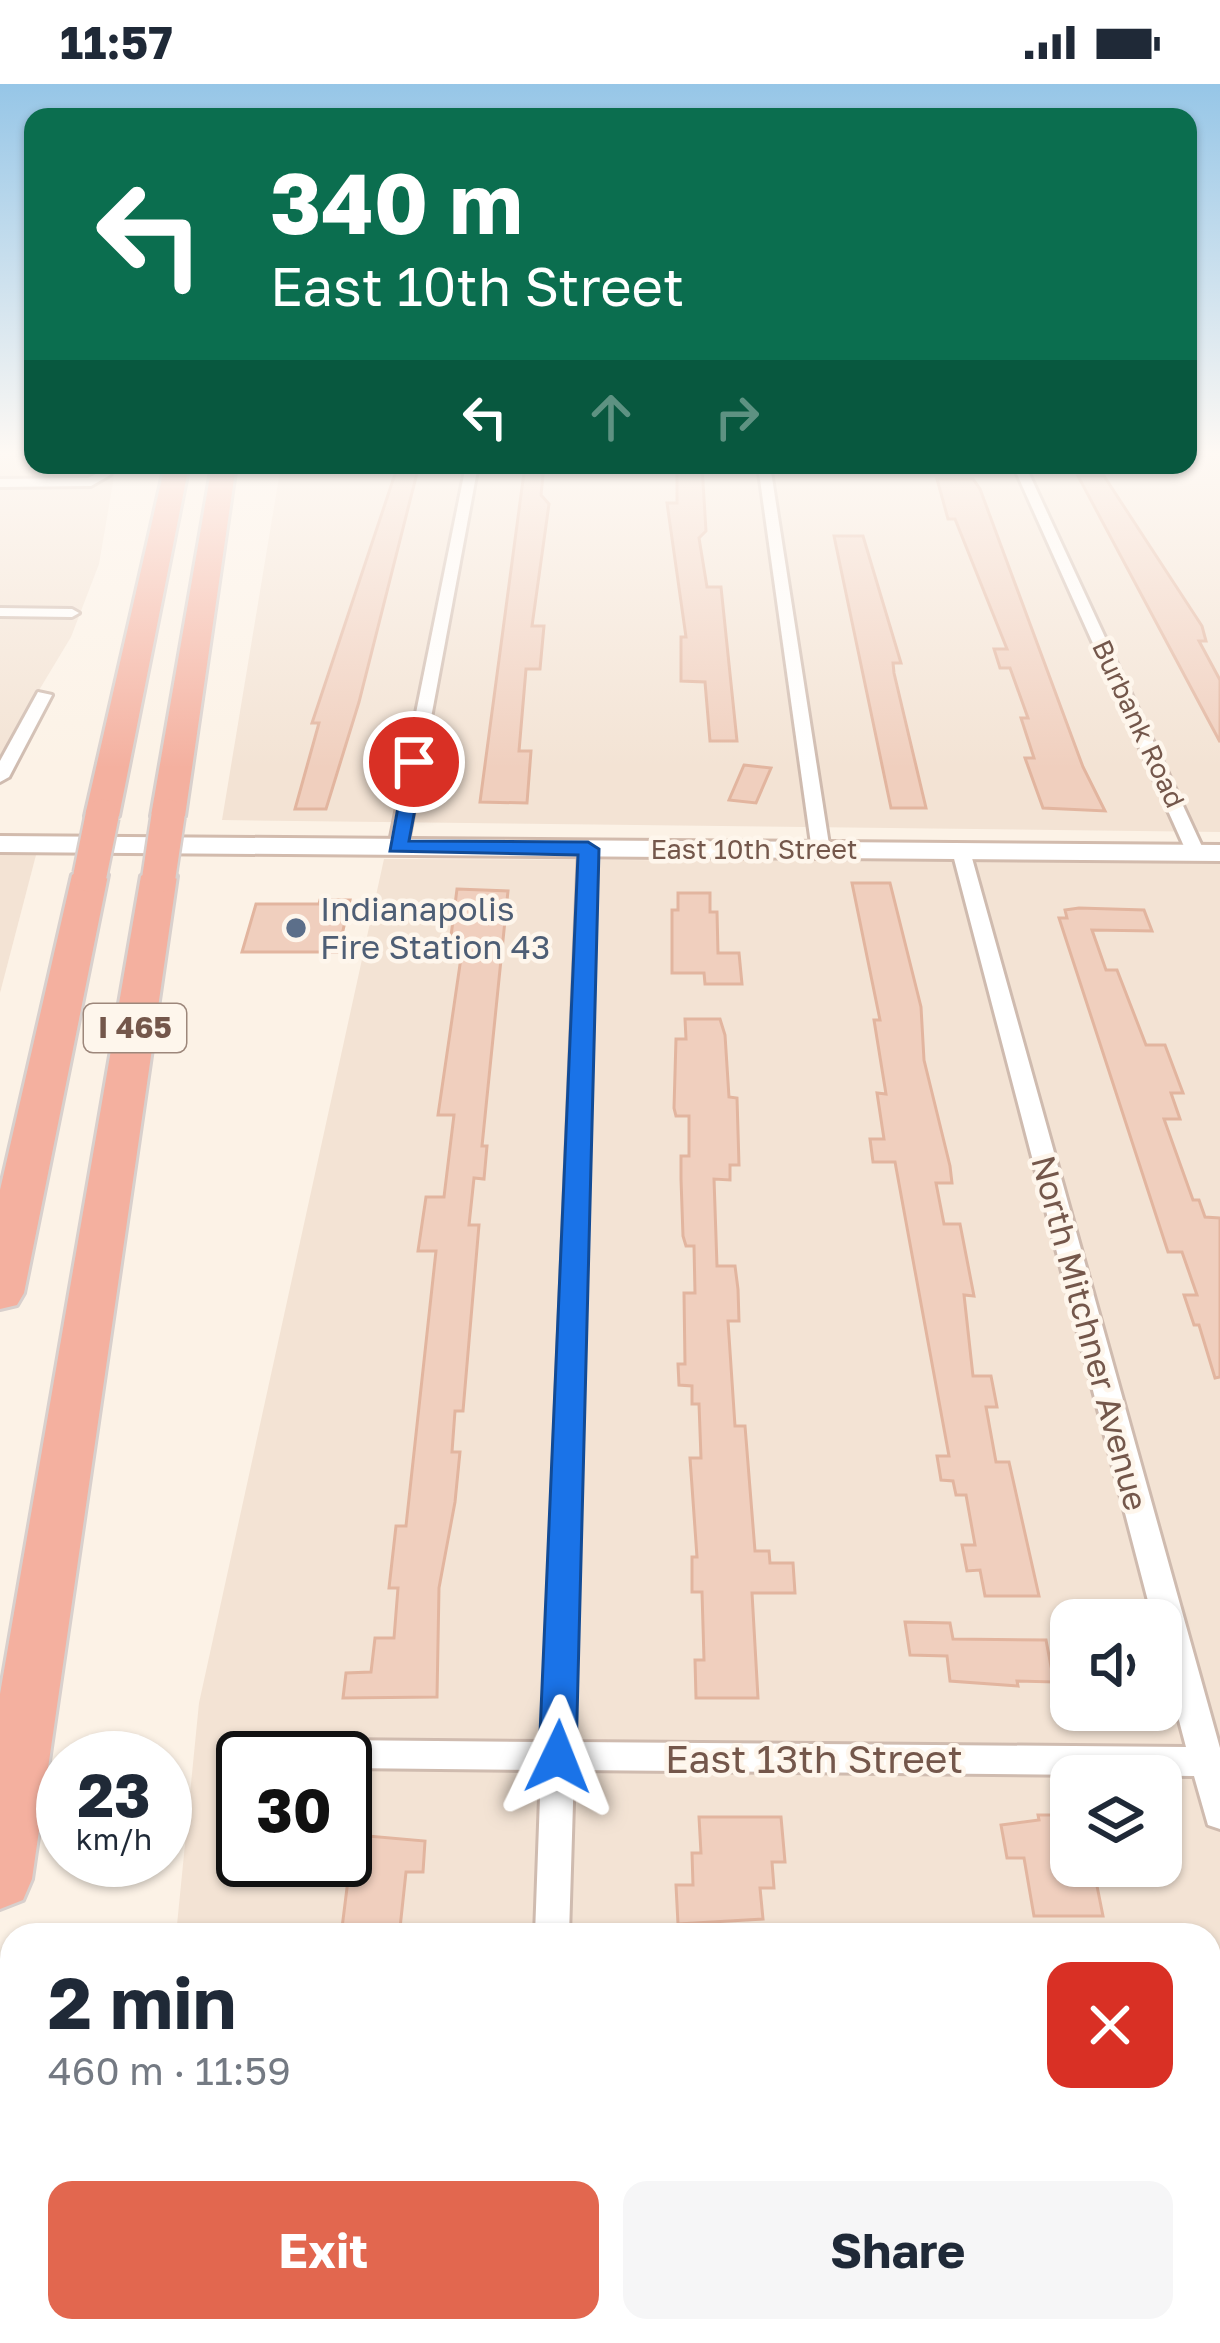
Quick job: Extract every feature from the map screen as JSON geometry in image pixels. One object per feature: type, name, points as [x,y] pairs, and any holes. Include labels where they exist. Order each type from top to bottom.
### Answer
[{"type":"highway","name":"I 465","points":[[0,1293],[157,557]]},
{"type":"highway","name":"I 465","points":[[0,1879],[209,557]]},
{"type":"main road","name":"East 10th Street","points":[[0,844],[1208,853]]},
{"type":"street","points":[[398,847],[454,557]]},
{"type":"street","points":[[778,557],[821,851]]},
{"type":"street","name":"Burbank Road","points":[[1064,557],[1208,853]]},
{"type":"street","points":[[0,612],[72,613]]},
{"type":"street","points":[[0,777],[44,695]]},
{"type":"street","points":[[552,1923],[588,849]]},
{"type":"street","name":"North Mitchner Avenue","points":[[961,851],[1213,1762],[1220,1814]]},
{"type":"street","name":"East 13th Street","points":[[372,1754],[1213,1762]]},
{"type":"shaded area","points":[[0,557],[100,557],[71,637],[0,755]]},
{"type":"shaded area","points":[[266,557],[1220,557],[1220,832],[222,820]]},
{"type":"shaded area","points":[[0,855],[36,855],[0,993]]},
{"type":"shaded area","points":[[384,859],[1220,863],[1220,1923],[177,1923],[181,1887],[192,1887],[192,1774],[199,1703]]},
{"type":"building","points":[[367,557],[396,557],[326,809],[295,809],[319,723],[312,723]]},
{"type":"building","points":[[513,557],[542,557],[532,626],[544,626],[540,669],[526,669],[519,751],[531,751],[527,803],[480,802]]},
{"type":"building","points":[[675,557],[702,557],[707,587],[721,587],[737,741],[710,741],[705,682],[681,681],[681,637],[686,637]]},
{"type":"building","points":[[838,557],[869,557],[901,663],[893,663],[894,673],[926,808],[891,808]]},
{"type":"building","points":[[970,557],[1005,557],[1083,767],[1105,811],[1043,808],[1025,758],[1034,758],[1021,718],[1028,718],[1010,668],[1000,668],[994,649],[1007,649]]},
{"type":"building","points":[[1121,557],[1157,557],[1202,626],[1206,641],[1199,641],[1220,680],[1220,742]]},
{"type":"building","points":[[744,765],[771,768],[756,803],[729,800]]},
{"type":"building","points":[[852,883],[890,883],[921,1007],[924,1060],[950,1166],[952,1183],[936,1183],[944,1224],[960,1224],[974,1296],[964,1295],[973,1376],[991,1376],[997,1407],[986,1407],[996,1462],[1009,1462],[1039,1596],[985,1596],[980,1570],[967,1571],[962,1545],[975,1545],[966,1495],[956,1495],[953,1481],[941,1480],[937,1456],[949,1456],[895,1162],[873,1162],[870,1139],[884,1139],[877,1093],[886,1094],[874,1020],[880,1020]]},
{"type":"building","points":[[457,889],[508,891],[482,1146],[487,1146],[484,1179],[474,1178],[469,1225],[479,1225],[463,1411],[455,1411],[452,1452],[460,1452],[455,1502],[439,1588],[437,1697],[343,1698],[346,1673],[371,1672],[375,1638],[394,1638],[398,1588],[389,1588],[396,1526],[406,1526],[436,1251],[418,1251],[426,1197],[444,1197],[454,1115],[438,1115],[463,944],[450,944]]},
{"type":"building","points":[[678,893],[710,893],[710,912],[717,912],[718,953],[739,953],[742,984],[705,984],[704,973],[672,973],[672,910],[678,910]]},
{"type":"building","name":"Indianapolis Fire Station 43","points":[[320,900],[350,900],[338,952],[242,952],[256,904],[319,904]]},
{"type":"building","points":[[1065,910],[1144,910],[1152,931],[1092,930],[1106,970],[1117,970],[1146,1045],[1165,1045],[1183,1093],[1171,1093],[1180,1119],[1164,1119],[1193,1200],[1199,1200],[1205,1217],[1220,1218],[1220,1377],[1215,1378],[1184,1295],[1197,1295],[1182,1252],[1168,1252],[1059,918],[1067,918]]},
{"type":"building","points":[[685,1019],[720,1019],[725,1035],[729,1097],[737,1098],[739,1165],[730,1165],[730,1180],[714,1179],[717,1266],[735,1266],[738,1289],[739,1321],[728,1321],[735,1426],[745,1426],[755,1551],[769,1551],[770,1563],[793,1563],[795,1593],[752,1593],[758,1698],[696,1698],[695,1660],[704,1660],[702,1592],[692,1592],[692,1557],[697,1557],[690,1458],[701,1458],[699,1404],[692,1404],[692,1386],[679,1385],[678,1364],[685,1364],[684,1293],[695,1293],[694,1246],[686,1246],[683,1236],[681,1179],[681,1156],[689,1156],[689,1116],[676,1116],[674,1108],[676,1039],[686,1039]]},
{"type":"building","points":[[905,1622],[950,1623],[953,1639],[1046,1640],[1050,1682],[1017,1681],[1018,1686],[950,1681],[947,1656],[910,1655]]},
{"type":"building","points":[[1038,1815],[1050,1815],[1050,1887],[1097,1887],[1103,1916],[1034,1916],[1024,1858],[1007,1858],[1001,1825],[1039,1820]]},
{"type":"building","points":[[699,1817],[781,1817],[785,1862],[772,1862],[774,1888],[760,1888],[763,1919],[678,1923],[676,1885],[693,1885],[692,1853],[701,1853]]},
{"type":"building","points":[[372,1836],[425,1841],[423,1872],[406,1872],[401,1923],[343,1923],[347,1887],[372,1887]]},
{"type":"place","name":"Indianapolis Fire Station 43","points":[[296,928]]},
{"type":"route","points":[[414,762],[398,847],[588,849],[558,1757]]}]
